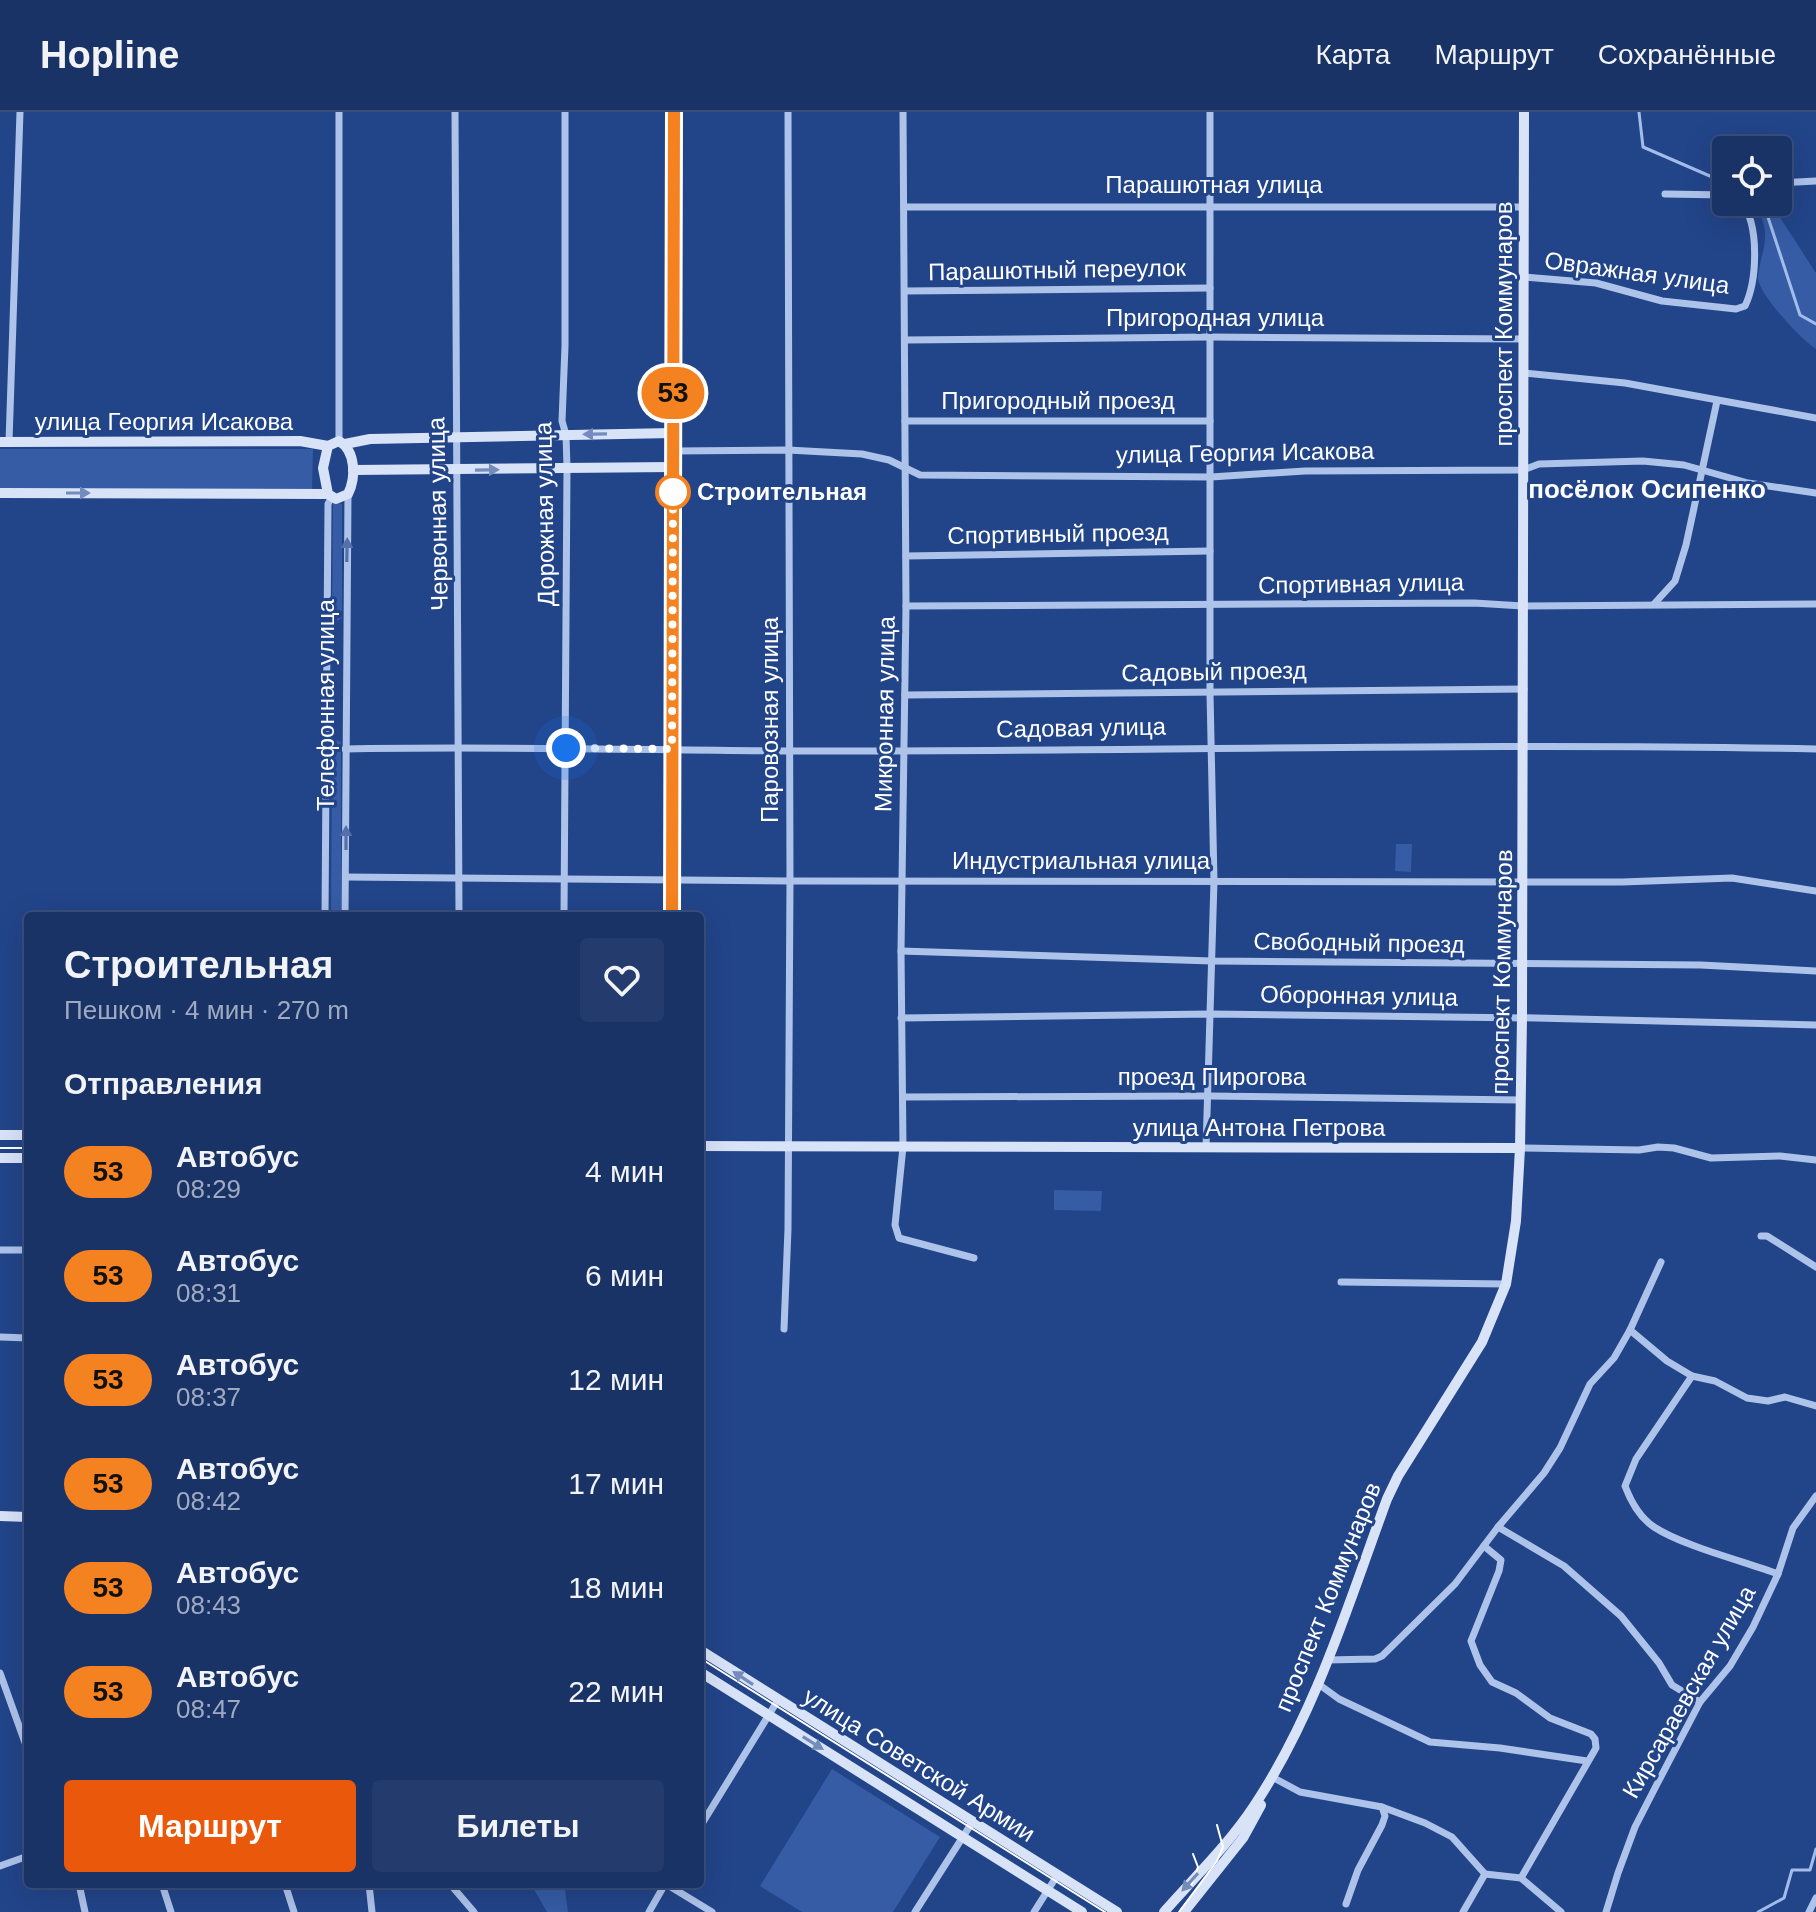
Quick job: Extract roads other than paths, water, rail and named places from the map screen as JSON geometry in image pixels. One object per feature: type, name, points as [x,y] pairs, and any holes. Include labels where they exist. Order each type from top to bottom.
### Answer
[{"type":"street","points":[[4,442],[20,112]]},
{"type":"street","points":[[0,493],[330,496],[340,499],[348,494],[353,470],[352,458],[342,443],[339,112]]},
{"type":"street","name":"Червонная улица","points":[[455,112],[459,912]]},
{"type":"street","name":"Дорожная улица","points":[[564,912],[567,468],[566,435],[562,421],[565,112]]},
{"type":"street","points":[[672,912],[674,112]]},
{"type":"street","name":"Паровозная улица","points":[[784,1329],[789,1146],[790,881],[788,112]]},
{"type":"street","name":"Микронная улица","points":[[903,112],[906,340],[901,951],[903,1147],[895,1225],[899,1238],[974,1258]]},
{"type":"street","points":[[1206,1148],[1214,881],[1210,747],[1210,112]]},
{"type":"street","name":"проспект Коммунаров","points":[[1184,1912],[1247,1832],[1327,1660],[1387,1499],[1398,1476],[1482,1342],[1506,1284],[1516,1221],[1521,1100],[1524,112]]},
{"type":"street","points":[[1792,182],[1816,181]]},
{"type":"street","points":[[1665,194],[1712,195]]},
{"type":"street","name":"Парашютная улица","points":[[904,207],[1524,207]]},
{"type":"street","name":"Овражная улица","points":[[1524,277],[1596,283],[1662,301],[1736,309],[1745,306],[1752,282],[1754,249],[1749,216]]},
{"type":"street","name":"Парашютный переулок","points":[[905,291],[1210,288]]},
{"type":"street","name":"Пригородная улица","points":[[906,340],[1209,337],[1524,339]]},
{"type":"street","points":[[1524,373],[1625,383],[1816,418]]},
{"type":"street","points":[[1654,604],[1675,581],[1717,401]]},
{"type":"street","name":"Пригородный проезд","points":[[905,421],[1210,421]]},
{"type":"street","points":[[330,496],[323,468],[328,446],[342,443],[370,439],[673,433]]},
{"type":"street","name":"улица Георгия Исакова","points":[[4,442],[300,441],[328,446]]},
{"type":"street","name":"улица Георгия Исакова","points":[[674,451],[788,450],[862,454],[889,460],[920,475],[1211,477],[1305,471],[1523,470],[1539,464],[1643,461],[1684,465],[1748,483],[1816,493]]},
{"type":"street","points":[[353,470],[673,467]]},
{"type":"street","name":"Телефонная улица","points":[[345,912],[348,494]]},
{"type":"street","name":"Телефонная улица","points":[[325,912],[330,496]]},
{"type":"street","name":"Спортивный проезд","points":[[906,556],[1210,551]]},
{"type":"street","name":"Спортивная улица","points":[[906,606],[1816,604]]},
{"type":"street","name":"Садовый проезд","points":[[905,695],[1524,689]]},
{"type":"street","name":"Садовая улица","points":[[345,749],[1816,749]]},
{"type":"street","name":"Индустриальная улица","points":[[346,877],[457,880],[1622,882],[1732,878],[1816,891]]},
{"type":"street","name":"Свободный проезд","points":[[901,951],[1212,961],[1701,965],[1816,971]]},
{"type":"street","name":"Оборонная улица","points":[[901,1018],[1211,1014],[1522,1017],[1816,1025]]},
{"type":"street","name":"проезд Пирогова","points":[[903,1097],[1208,1096],[1521,1100]]},
{"type":"street","points":[[0,1135],[24,1135]]},
{"type":"street","name":"улица Антона Петрова","points":[[704,1146],[1674,1148],[1711,1158],[1780,1156],[1816,1160]]},
{"type":"street","points":[[0,1158],[24,1158]]},
{"type":"street","points":[[1761,1236],[1767,1236],[1816,1267]]},
{"type":"street","points":[[0,1250],[24,1250]]},
{"type":"street","points":[[1327,1660],[1375,1659],[1382,1656],[1455,1584],[1544,1473],[1560,1448],[1590,1384],[1614,1358],[1630,1330],[1661,1262]]},
{"type":"street","points":[[1341,1282],[1506,1284]]},
{"type":"street","points":[[1630,1330],[1667,1361],[1692,1376],[1715,1381],[1747,1398],[1768,1401],[1785,1397],[1816,1406]]},
{"type":"street","points":[[0,1337],[24,1338]]},
{"type":"street","points":[[1692,1376],[1636,1459],[1625,1486],[1631,1503],[1654,1527],[1778,1574]]},
{"type":"street","name":"Кирсараевская улица","points":[[1606,1912],[1635,1827],[1700,1702],[1730,1666],[1753,1627],[1778,1574],[1793,1528],[1816,1496]]},
{"type":"street","points":[[0,1516],[24,1517]]},
{"type":"street","points":[[1498,1527],[1564,1566],[1621,1616],[1659,1663],[1672,1685],[1700,1702]]},
{"type":"street","points":[[1484,1546],[1497,1555],[1501,1565],[1471,1641],[1480,1665],[1492,1682],[1516,1693],[1550,1718],[1591,1734],[1596,1748],[1521,1878]]},
{"type":"street","name":"улица Советской Армии","points":[[704,1653],[1117,1912]]},
{"type":"street","points":[[0,1673],[24,1740]]},
{"type":"street","name":"улица Советской Армии","points":[[704,1675],[1082,1912]]},
{"type":"street","points":[[1317,1683],[1339,1699],[1430,1742],[1500,1748],[1587,1761]]},
{"type":"street","points":[[704,1820],[778,1700]]},
{"type":"street","points":[[1272,1777],[1300,1792],[1382,1807],[1425,1823],[1452,1837],[1485,1874],[1521,1878],[1561,1912]]},
{"type":"street","name":"проспект Коммунаров","points":[[1164,1912],[1236,1830],[1272,1777]]},
{"type":"street","points":[[1346,1904],[1358,1870],[1382,1825],[1385,1816],[1382,1807]]},
{"type":"street","points":[[915,1912],[973,1821]]},
{"type":"street","points":[[0,1866],[24,1857]]},
{"type":"street","points":[[1034,1912],[1058,1874]]},
{"type":"street","points":[[1463,1912],[1485,1874]]},
{"type":"street","points":[[80,1888],[85,1912]]},
{"type":"street","points":[[163,1888],[171,1912]]},
{"type":"street","points":[[286,1888],[294,1912]]},
{"type":"street","points":[[369,1888],[372,1912]]},
{"type":"street","points":[[453,1888],[474,1912]]},
{"type":"street","points":[[649,1912],[664,1888]]},
{"type":"street","points":[[673,1888],[712,1912]]},
{"type":"street","points":[[1809,1912],[1816,1898]]},
{"type":"waterway","points":[[1639,112],[1643,147],[1712,177]]},
{"type":"waterway","points":[[1768,216],[1800,315],[1816,324]]},
{"type":"waterway","points":[[1758,1912],[1784,1898],[1792,1870],[1810,1870],[1816,1849]]},
{"type":"tram line","points":[[0,1148],[24,1148]]},
{"type":"tram line","points":[[704,1661],[1105,1912]]},
{"type":"tram line","points":[[1179,1912],[1217,1861],[1223,1847],[1217,1825]]},
{"type":"tram line","points":[[1191,1886],[1198,1867],[1193,1854]]},
{"type":"place","name":"Строительная","points":[[673,492]]},
{"type":"district","name":"посёлок Осипенко","points":[[1647,489]]}]
